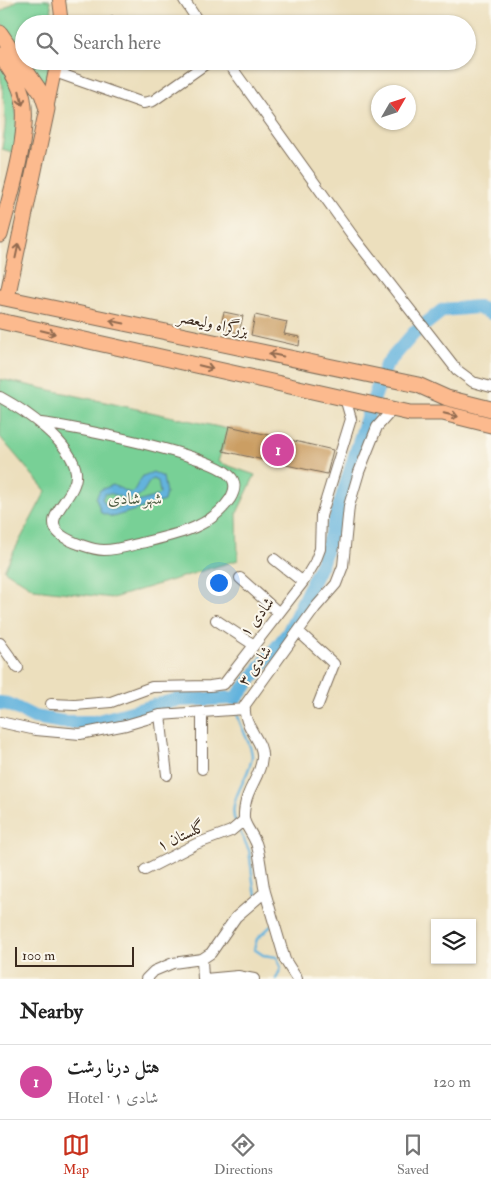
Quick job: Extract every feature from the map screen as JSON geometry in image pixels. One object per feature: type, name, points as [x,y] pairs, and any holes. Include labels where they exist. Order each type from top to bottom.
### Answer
[{"type":"highway","points":[[0,33],[15,55]]},
{"type":"highway","points":[[0,55],[13,75],[23,99],[22,134],[13,183],[0,236]]},
{"type":"highway","points":[[3,298],[31,187],[47,109],[42,94],[25,70]]},
{"type":"highway","points":[[22,134],[41,138]]},
{"type":"highway","points":[[13,183],[31,187]]},
{"type":"highway","name":"بزرگراه ولیعصر","points":[[3,298],[394,380],[418,386],[446,398],[491,409]]},
{"type":"highway","points":[[0,321],[391,409],[410,413],[443,414],[491,425]]},
{"type":"highway","points":[[298,388],[303,361]]},
{"type":"main road","points":[[59,0],[61,15]]},
{"type":"main road","points":[[47,109],[55,70]]},
{"type":"street","points":[[184,0],[194,15]]},
{"type":"street","points":[[63,70],[143,103],[153,101],[197,70]]},
{"type":"street","points":[[233,70],[355,239],[464,377],[491,387]]},
{"type":"street","points":[[0,397],[26,412],[41,424],[70,458],[76,473],[73,491],[55,514],[56,528],[65,538],[98,550],[118,549],[190,530],[216,514],[234,493],[233,480],[226,472],[177,452],[41,424]]},
{"type":"street","points":[[348,399],[351,419]]},
{"type":"street","name":"شادی ۳","points":[[243,821],[246,800],[257,778],[263,758],[260,745],[246,718],[245,709],[299,632],[336,584],[343,566],[344,536],[349,506],[377,427],[391,409]]},
{"type":"street","name":"شادی ۱","points":[[51,704],[75,706],[110,702],[152,687],[224,684],[303,582],[315,562],[320,549],[321,516],[351,419]]},
{"type":"street","points":[[274,558],[303,582]]},
{"type":"street","points":[[240,578],[279,613]]},
{"type":"street","points":[[216,620],[254,645]]},
{"type":"street","points":[[299,632],[334,664],[318,705]]},
{"type":"street","points":[[0,643],[18,668]]},
{"type":"street","points":[[0,722],[68,735],[126,725],[160,715],[245,709]]},
{"type":"street","points":[[202,713],[202,769]]},
{"type":"street","points":[[160,715],[167,775]]},
{"type":"street","points":[[243,821],[256,844],[263,894],[285,960],[297,979]]},
{"type":"street","name":"گلستان ۱","points":[[145,870],[196,844],[231,831],[243,821]]},
{"type":"street","points":[[146,979],[154,971],[173,963],[202,960],[211,953],[236,917],[263,894]]},
{"type":"street","points":[[202,960],[204,979],[238,976],[254,979]]},
{"type":"path","points":[[351,419],[377,427]]},
{"type":"green space","points":[[18,0],[50,0],[52,15],[15,15],[15,42],[0,21],[0,12]]},
{"type":"green space","points":[[0,64],[11,85],[16,106],[15,153],[2,149],[5,122]]},
{"type":"green space","points":[[35,70],[48,70],[45,84]]},
{"type":"green space","name":"شهر شادی","points":[[0,379],[228,429],[218,462],[255,475],[237,513],[238,560],[113,598],[34,589],[4,570],[46,491],[0,437]]},
{"type":"water","points":[[153,472],[163,477],[166,493],[164,501],[113,517],[101,513],[96,498],[100,490],[113,485],[132,492],[143,476]],"holes":[[[153,479],[158,481],[160,493],[157,496],[112,510],[107,507],[102,498],[105,494],[113,494],[125,499],[133,498],[141,494]]]},
{"type":"building","points":[[224,312],[243,316],[239,333],[220,328]]},
{"type":"building","points":[[255,315],[287,322],[284,334],[300,337],[299,346],[251,335]]},
{"type":"building","points":[[229,426],[273,436],[280,434],[286,439],[333,450],[327,474],[223,451]]},
{"type":"waterway","points":[[0,703],[8,704],[34,717],[63,722],[95,722],[176,700],[236,698],[288,633],[322,562],[367,417],[386,365],[414,333],[443,310],[477,307],[491,313]]},
{"type":"waterway","points":[[236,698],[237,706]]},
{"type":"waterway","points":[[236,823],[233,815],[234,806],[251,764],[252,756],[237,712]]},
{"type":"waterway","points":[[238,828],[249,850],[254,889],[258,896]]},
{"type":"waterway","points":[[271,926],[257,939],[254,949],[263,955],[277,957],[281,968],[276,979]]},
{"type":"place","name":"هتل درنا رشت","points":[[278,450]]}]
